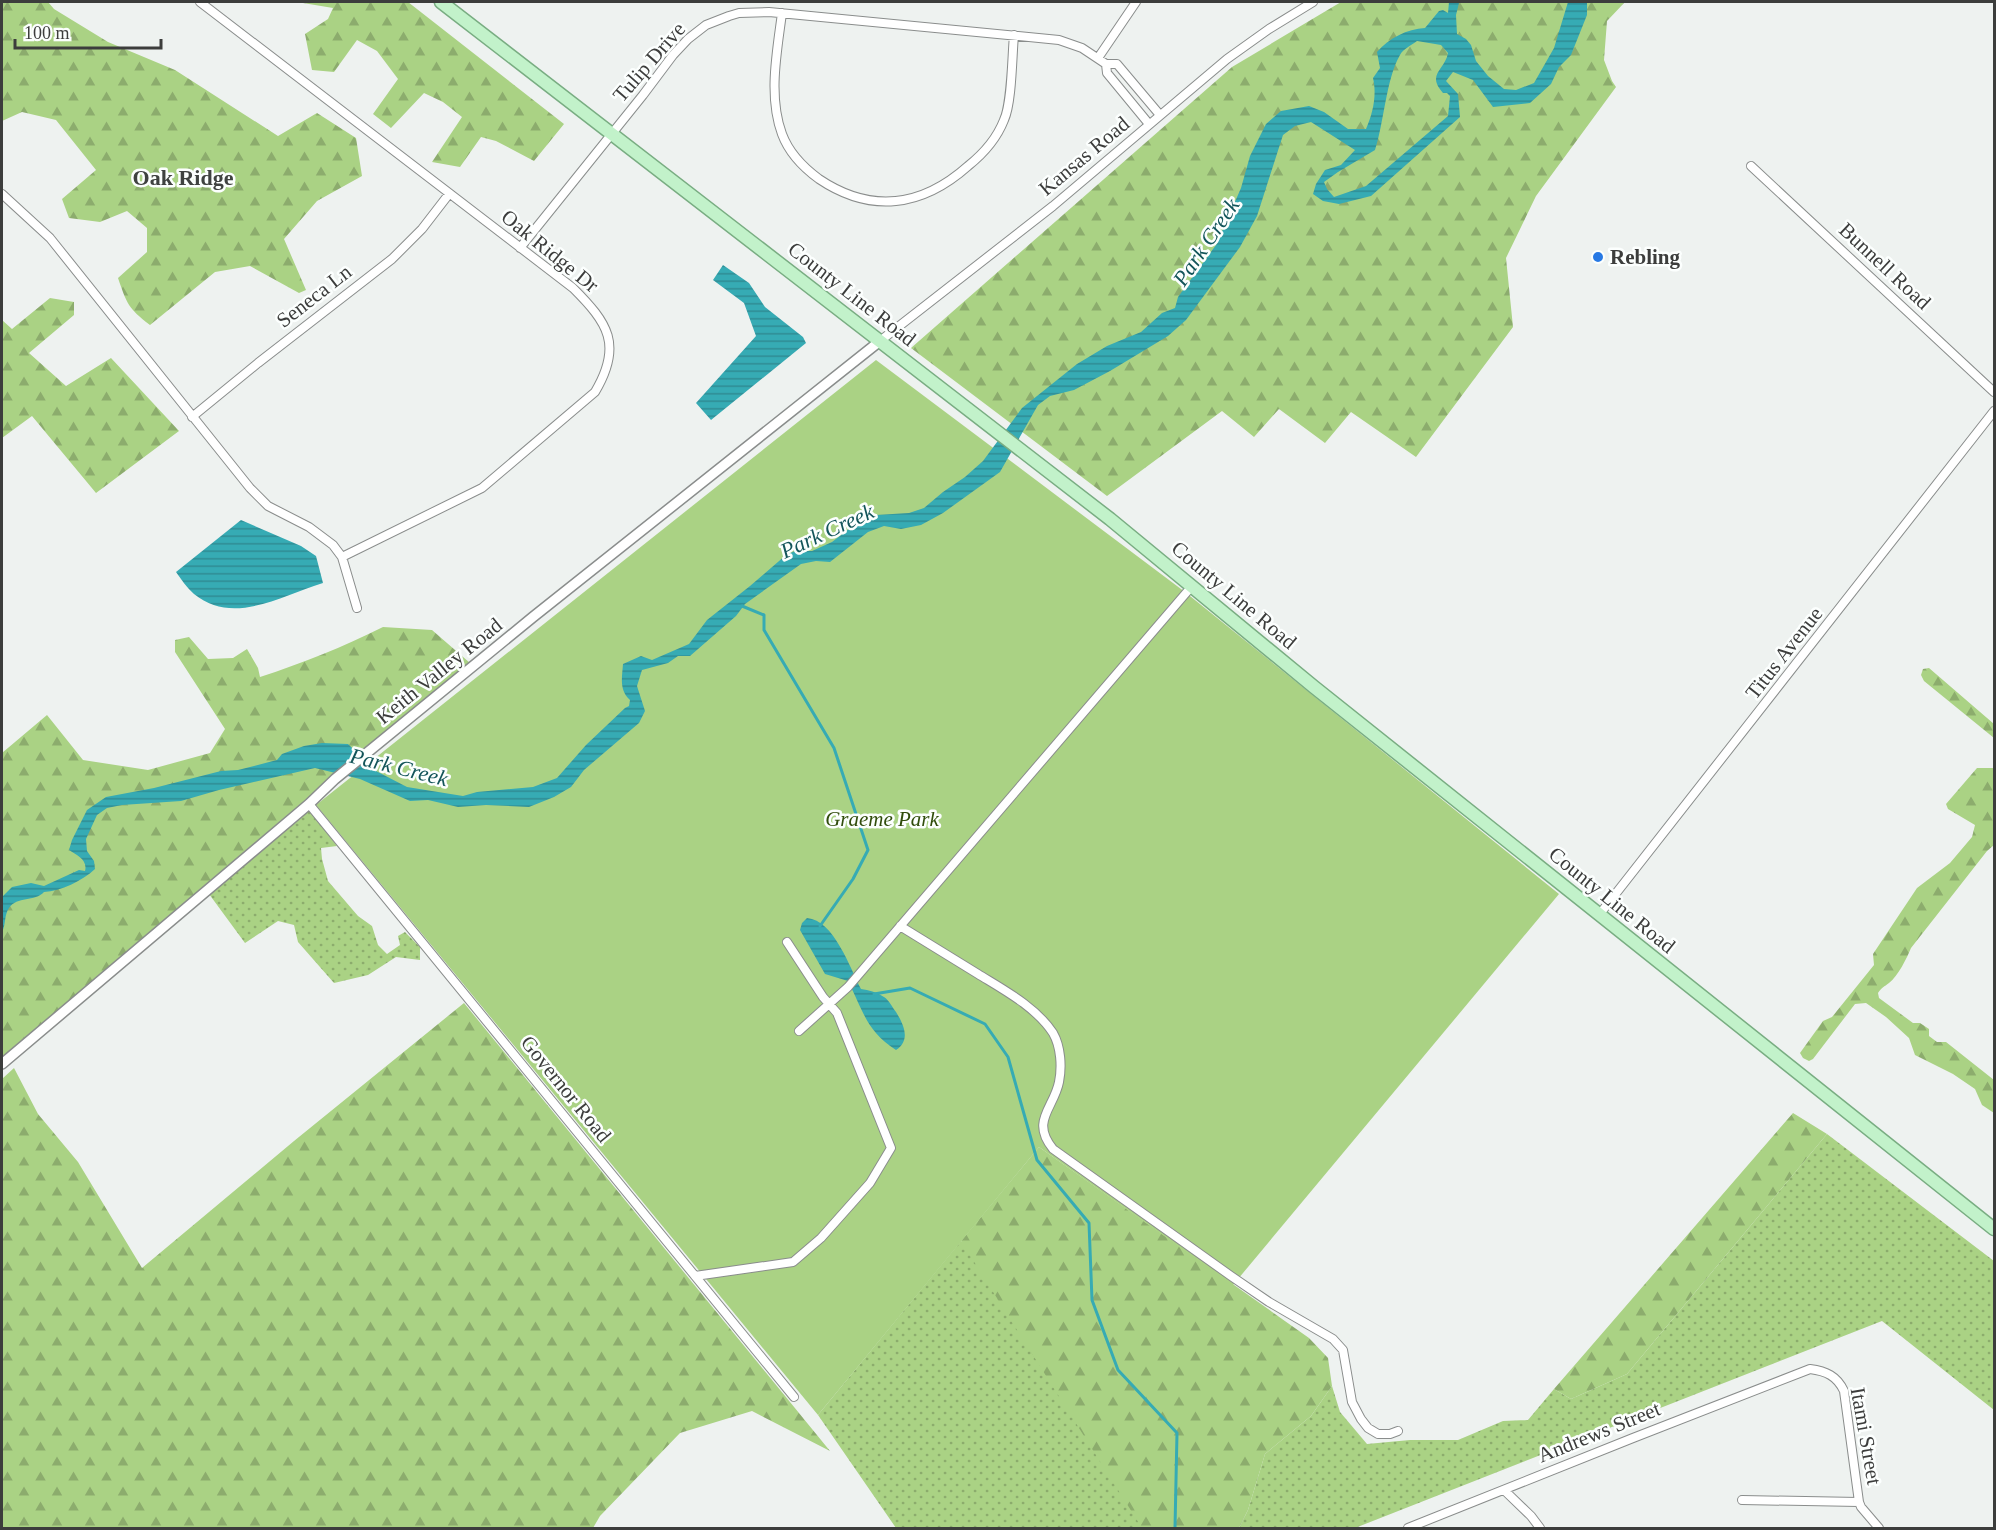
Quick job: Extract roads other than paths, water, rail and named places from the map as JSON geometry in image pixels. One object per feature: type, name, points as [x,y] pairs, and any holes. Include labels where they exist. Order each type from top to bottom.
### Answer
[{"type":"main road","name":"County Line Road","points":[[441,2],[997,431],[1599,915],[1995,1229]]},
{"type":"street","name":"Oak Ridge Dr","points":[[200,2],[573,288],[589,303],[609,337],[609,360],[604,377],[595,392],[482,488],[342,557]]},
{"type":"street","points":[[1098,58],[1136,2]]},
{"type":"street","name":"Kansas Road","points":[[880,341],[1053,206],[1227,59],[1269,29],[1313,2]]},
{"type":"street","name":"Tulip Drive","points":[[520,248],[644,95],[673,55],[696,31],[718,20],[740,13],[782,13],[1059,40],[1082,48],[1106,64],[1117,64],[1160,115]]},
{"type":"street","points":[[782,13],[775,69],[775,99],[784,140],[795,157],[813,174],[841,192],[873,202],[895,202],[932,192],[947,184],[978,157],[996,136],[1006,118],[1014,35]]},
{"type":"street","name":"Tulip Drive","points":[[1106,64],[1107,73],[1149,124]]},
{"type":"street","name":"Bunnell Road","points":[[1751,166],[1995,392]]},
{"type":"street","points":[[2,194],[50,238],[250,488],[268,506],[309,527],[333,545],[342,557],[357,608]]},
{"type":"street","name":"Seneca Ln","points":[[192,417],[392,259],[422,229],[449,194]]},
{"type":"street","name":"Keith Valley Road","points":[[2,1064],[309,804],[334,779],[880,341]]},
{"type":"street","name":"Titus Avenue","points":[[1599,915],[1995,411]]},
{"type":"street","points":[[799,1031],[857,977],[1192,586]]},
{"type":"street","name":"Governor Road","points":[[309,804],[794,1397]]},
{"type":"street","points":[[900,926],[1015,998],[1039,1017],[1053,1034],[1060,1052],[1059,1084],[1043,1118],[1043,1130],[1047,1143],[1231,1276],[1269,1302],[1333,1339],[1343,1350],[1352,1402],[1361,1419],[1368,1428],[1378,1434],[1398,1431]]},
{"type":"street","points":[[695,1276],[792,1262],[821,1238],[870,1183],[891,1148],[837,1013],[812,982],[787,942]]},
{"type":"street","name":"Andrews Street","points":[[1408,1528],[1804,1370]]},
{"type":"street","name":"Itami Street","points":[[1804,1370],[1828,1373],[1837,1379],[1844,1391],[1859,1502],[1879,1528]]},
{"type":"street","points":[[1504,1490],[1540,1528]]},
{"type":"street","points":[[1742,1500],[1859,1502]]},
{"type":"water","points":[[1449,2],[1462,2],[1459,3],[1456,15],[1457,34],[1471,45],[1476,61],[1488,76],[1504,89],[1516,90],[1534,83],[1554,48],[1568,2],[1587,2],[1587,15],[1571,55],[1559,67],[1551,84],[1530,103],[1493,107],[1473,80],[1453,72],[1446,81],[1458,94],[1460,117],[1371,196],[1339,204],[1323,201],[1313,194],[1316,184],[1325,170],[1341,165],[1355,150],[1311,122],[1295,126],[1283,135],[1257,216],[1240,247],[1186,320],[1168,336],[1110,371],[1074,390],[1050,396],[1038,405],[1000,472],[943,513],[921,525],[901,529],[884,526],[868,532],[830,562],[816,561],[801,564],[745,604],[736,616],[690,656],[678,656],[668,663],[642,670],[637,686],[645,711],[639,723],[584,770],[571,787],[529,807],[486,805],[458,807],[428,800],[410,801],[360,779],[315,768],[181,801],[107,808],[97,815],[86,839],[87,851],[94,861],[95,869],[71,885],[12,904],[7,911],[2,932],[2,897],[12,887],[31,883],[44,886],[79,870],[85,871],[83,861],[69,850],[87,810],[106,797],[154,788],[221,771],[238,770],[277,760],[282,754],[304,746],[322,743],[348,744],[376,771],[407,787],[463,796],[477,792],[533,787],[557,778],[586,745],[629,706],[630,700],[622,684],[623,664],[641,656],[652,660],[689,644],[707,620],[786,555],[795,551],[812,551],[832,542],[854,525],[876,515],[909,513],[924,508],[983,461],[1022,408],[1077,364],[1107,346],[1141,332],[1162,313],[1175,308],[1178,297],[1216,245],[1241,188],[1250,156],[1266,124],[1281,111],[1309,106],[1324,112],[1348,129],[1366,129],[1374,104],[1373,78],[1380,68],[1377,52],[1399,35],[1425,28],[1439,11],[1443,10],[1448,13]],"holes":[[[1417,41],[1441,45],[1448,53],[1436,76],[1436,81],[1443,93],[1450,96],[1448,116],[1366,186],[1334,197],[1324,182],[1375,150],[1391,76],[1401,53]]]},
{"type":"water","points":[[723,265],[749,283],[765,307],[803,337],[806,343],[711,420],[696,403],[756,336],[744,303],[713,280]]},
{"type":"water","points":[[241,520],[301,546],[316,556],[323,583],[274,601],[241,608],[225,608],[209,603],[194,594],[176,572]]},
{"type":"water","points":[[807,918],[817,921],[833,936],[861,989],[884,997],[896,1012],[905,1037],[901,1046],[896,1050],[886,1043],[872,1027],[848,981],[825,974],[800,930]]},
{"type":"waterway","points":[[742,606],[764,615],[764,630],[834,748],[868,850],[853,879],[820,926]]},
{"type":"waterway","points":[[874,994],[910,988],[985,1024],[1008,1057],[1037,1160],[1089,1223],[1092,1300],[1118,1370],[1177,1433],[1175,1528]]},
{"type":"place","name":"Rebling","points":[[1598,257]]},
{"type":"district","name":"Oak Ridge","points":[[183,177]]},
{"type":"water label","name":"Park Creek","points":[[1206,242]]},
{"type":"water label","name":"Park Creek","points":[[827,531]]},
{"type":"water label","name":"Park Creek","points":[[399,767]]},
{"type":"park label","name":"Graeme Park","points":[[882,819]]}]
